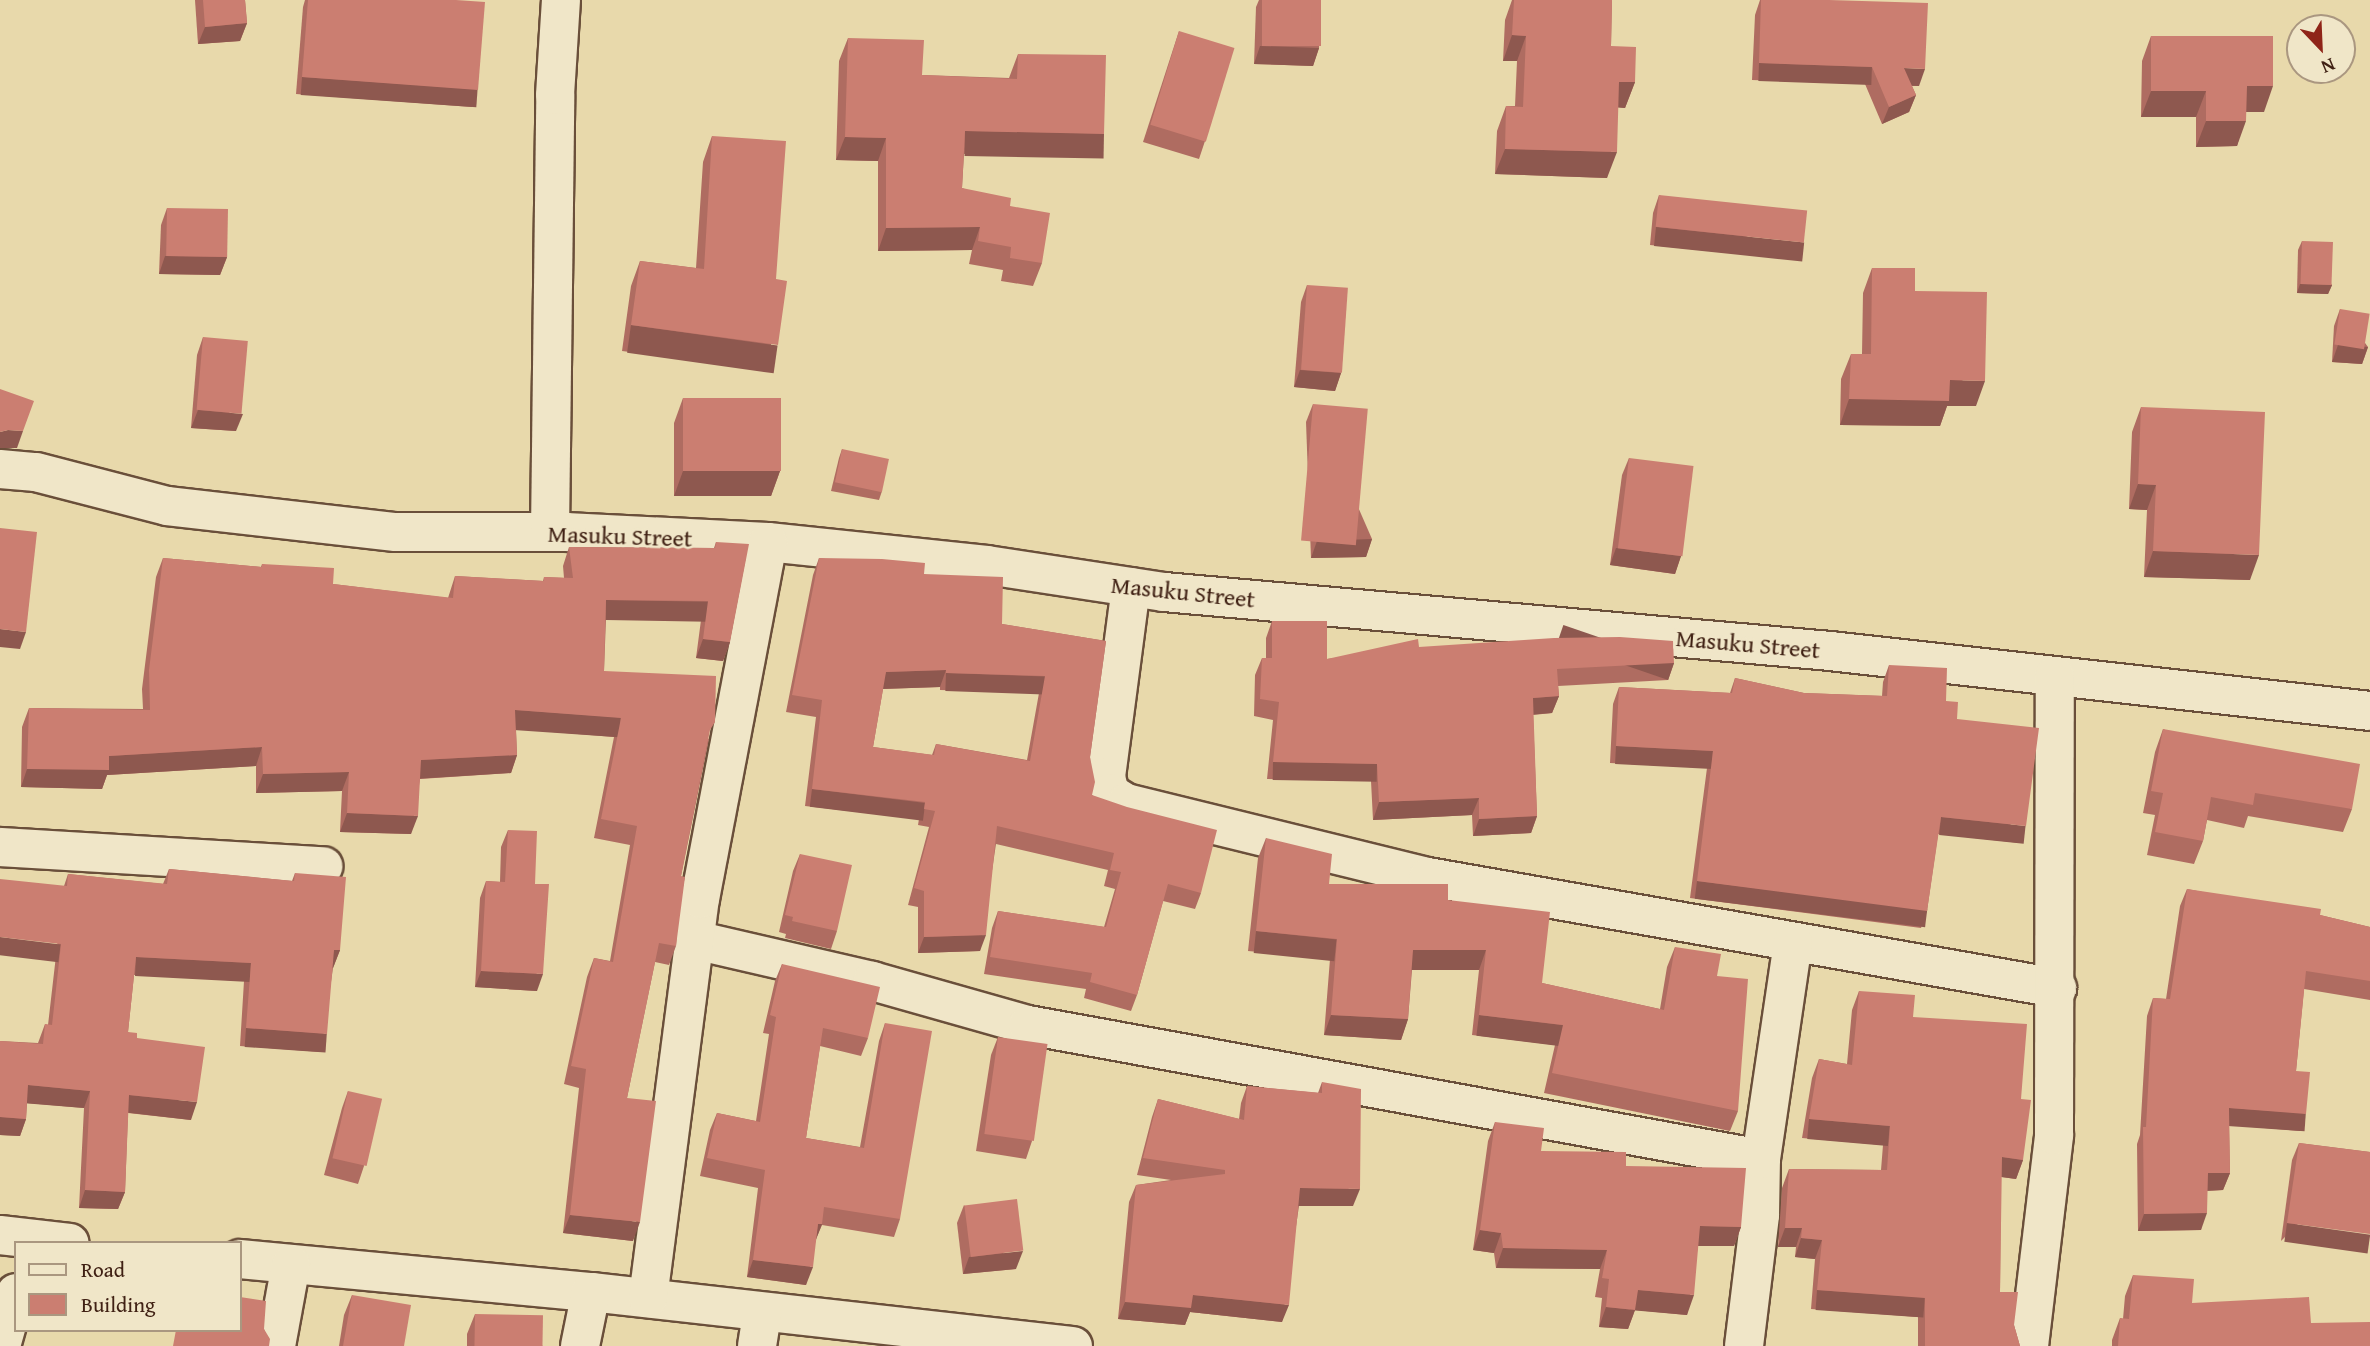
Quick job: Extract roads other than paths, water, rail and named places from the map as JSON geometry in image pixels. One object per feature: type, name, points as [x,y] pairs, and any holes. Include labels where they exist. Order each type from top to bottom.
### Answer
[{"type":"street","points":[[550,532],[555,94],[561,0]]},
{"type":"street","name":"Masuku Street","points":[[0,469],[36,472],[180,508],[396,532],[550,532],[768,542],[987,565],[1131,587],[1830,651],[2370,711]]},
{"type":"street","points":[[648,1298],[695,940],[768,542]]},
{"type":"street","points":[[1131,587],[1106,777],[1110,793],[1126,803],[1428,877],[2057,988]]},
{"type":"street","points":[[2029,1346],[2054,1135],[2057,988],[2055,676]]},
{"type":"street","points":[[0,847],[323,866]]},
{"type":"street","points":[[695,940],[872,981],[1028,1025],[1760,1159]]},
{"type":"street","points":[[1744,1346],[1760,1216],[1760,1159],[1793,942]]},
{"type":"street","points":[[20,1239],[45,1241]]},
{"type":"street","points":[[242,1259],[648,1298],[760,1329],[1073,1346]]},
{"type":"street","points":[[276,1346],[291,1264]]},
{"type":"street","points":[[580,1346],[591,1292]]},
{"type":"street","points":[[1,1346],[14,1300]]}]
